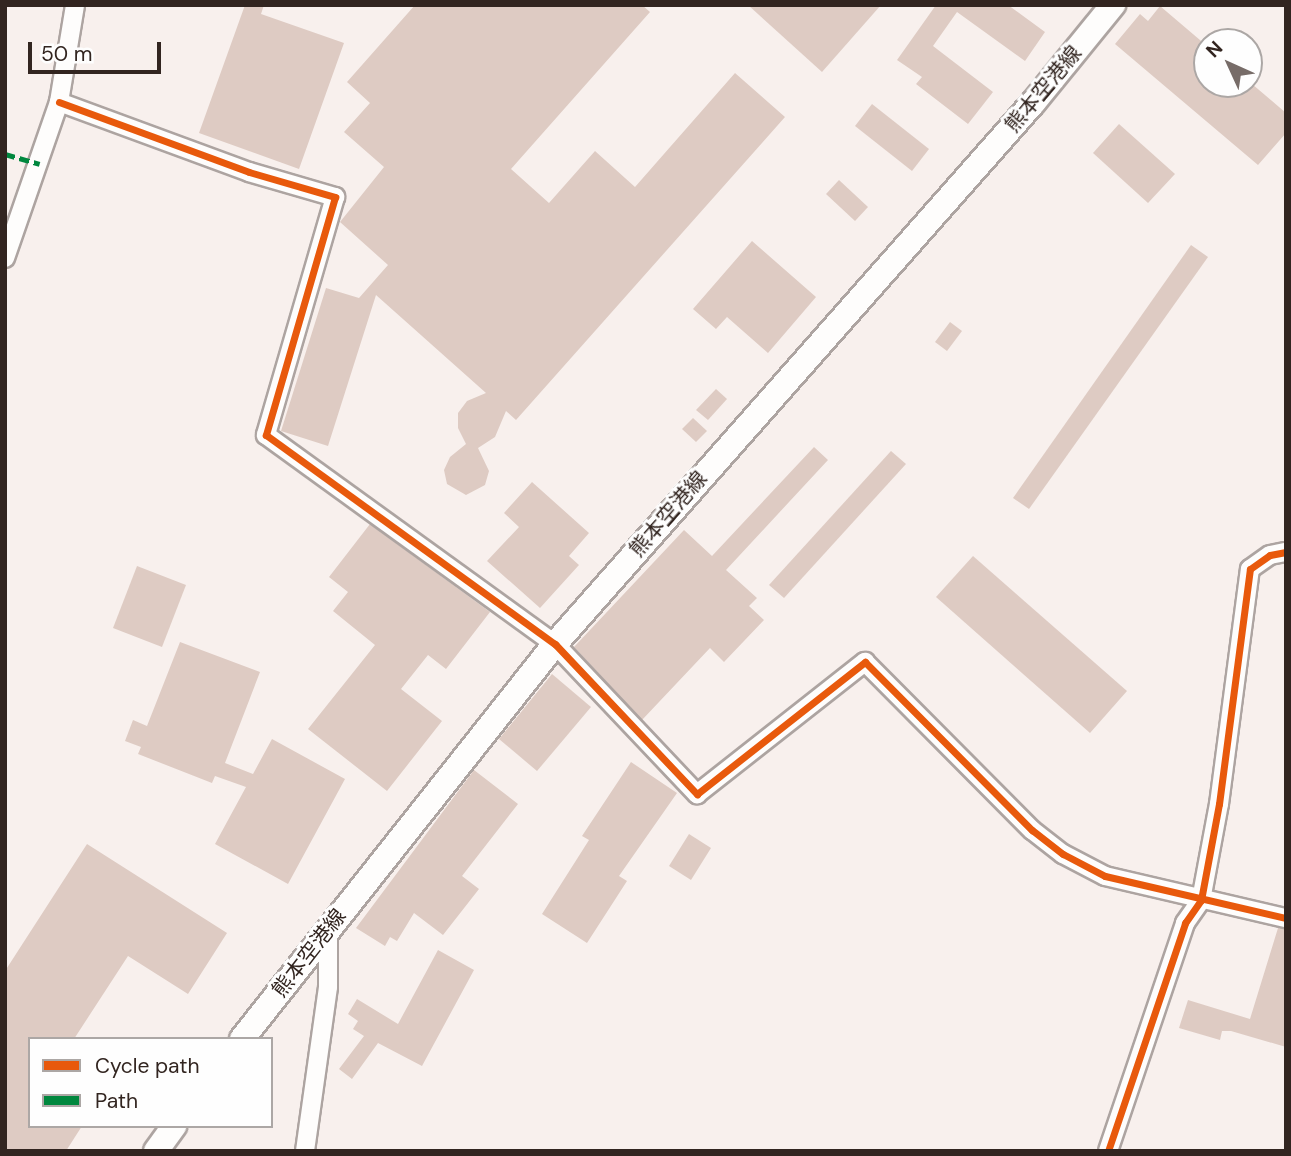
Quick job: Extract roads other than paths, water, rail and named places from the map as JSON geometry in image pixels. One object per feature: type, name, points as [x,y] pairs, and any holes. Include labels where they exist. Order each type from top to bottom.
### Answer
[{"type":"main road","name":"熊本空港線","points":[[244,1037],[328,927],[555,644],[1033,103],[1114,5]]},
{"type":"main road","points":[[156,1151],[173,1128]]},
{"type":"street","points":[[5,258],[59,102],[75,5]]},
{"type":"street","points":[[59,102],[249,172],[335,197],[266,435],[555,644],[696,794],[865,662],[1032,830],[1063,854],[1105,876],[1286,918]]},
{"type":"street","points":[[1108,1151],[1185,923],[1201,900],[1250,569],[1270,555],[1286,552]]},
{"type":"street","points":[[304,1151],[328,987],[328,927]]}]
